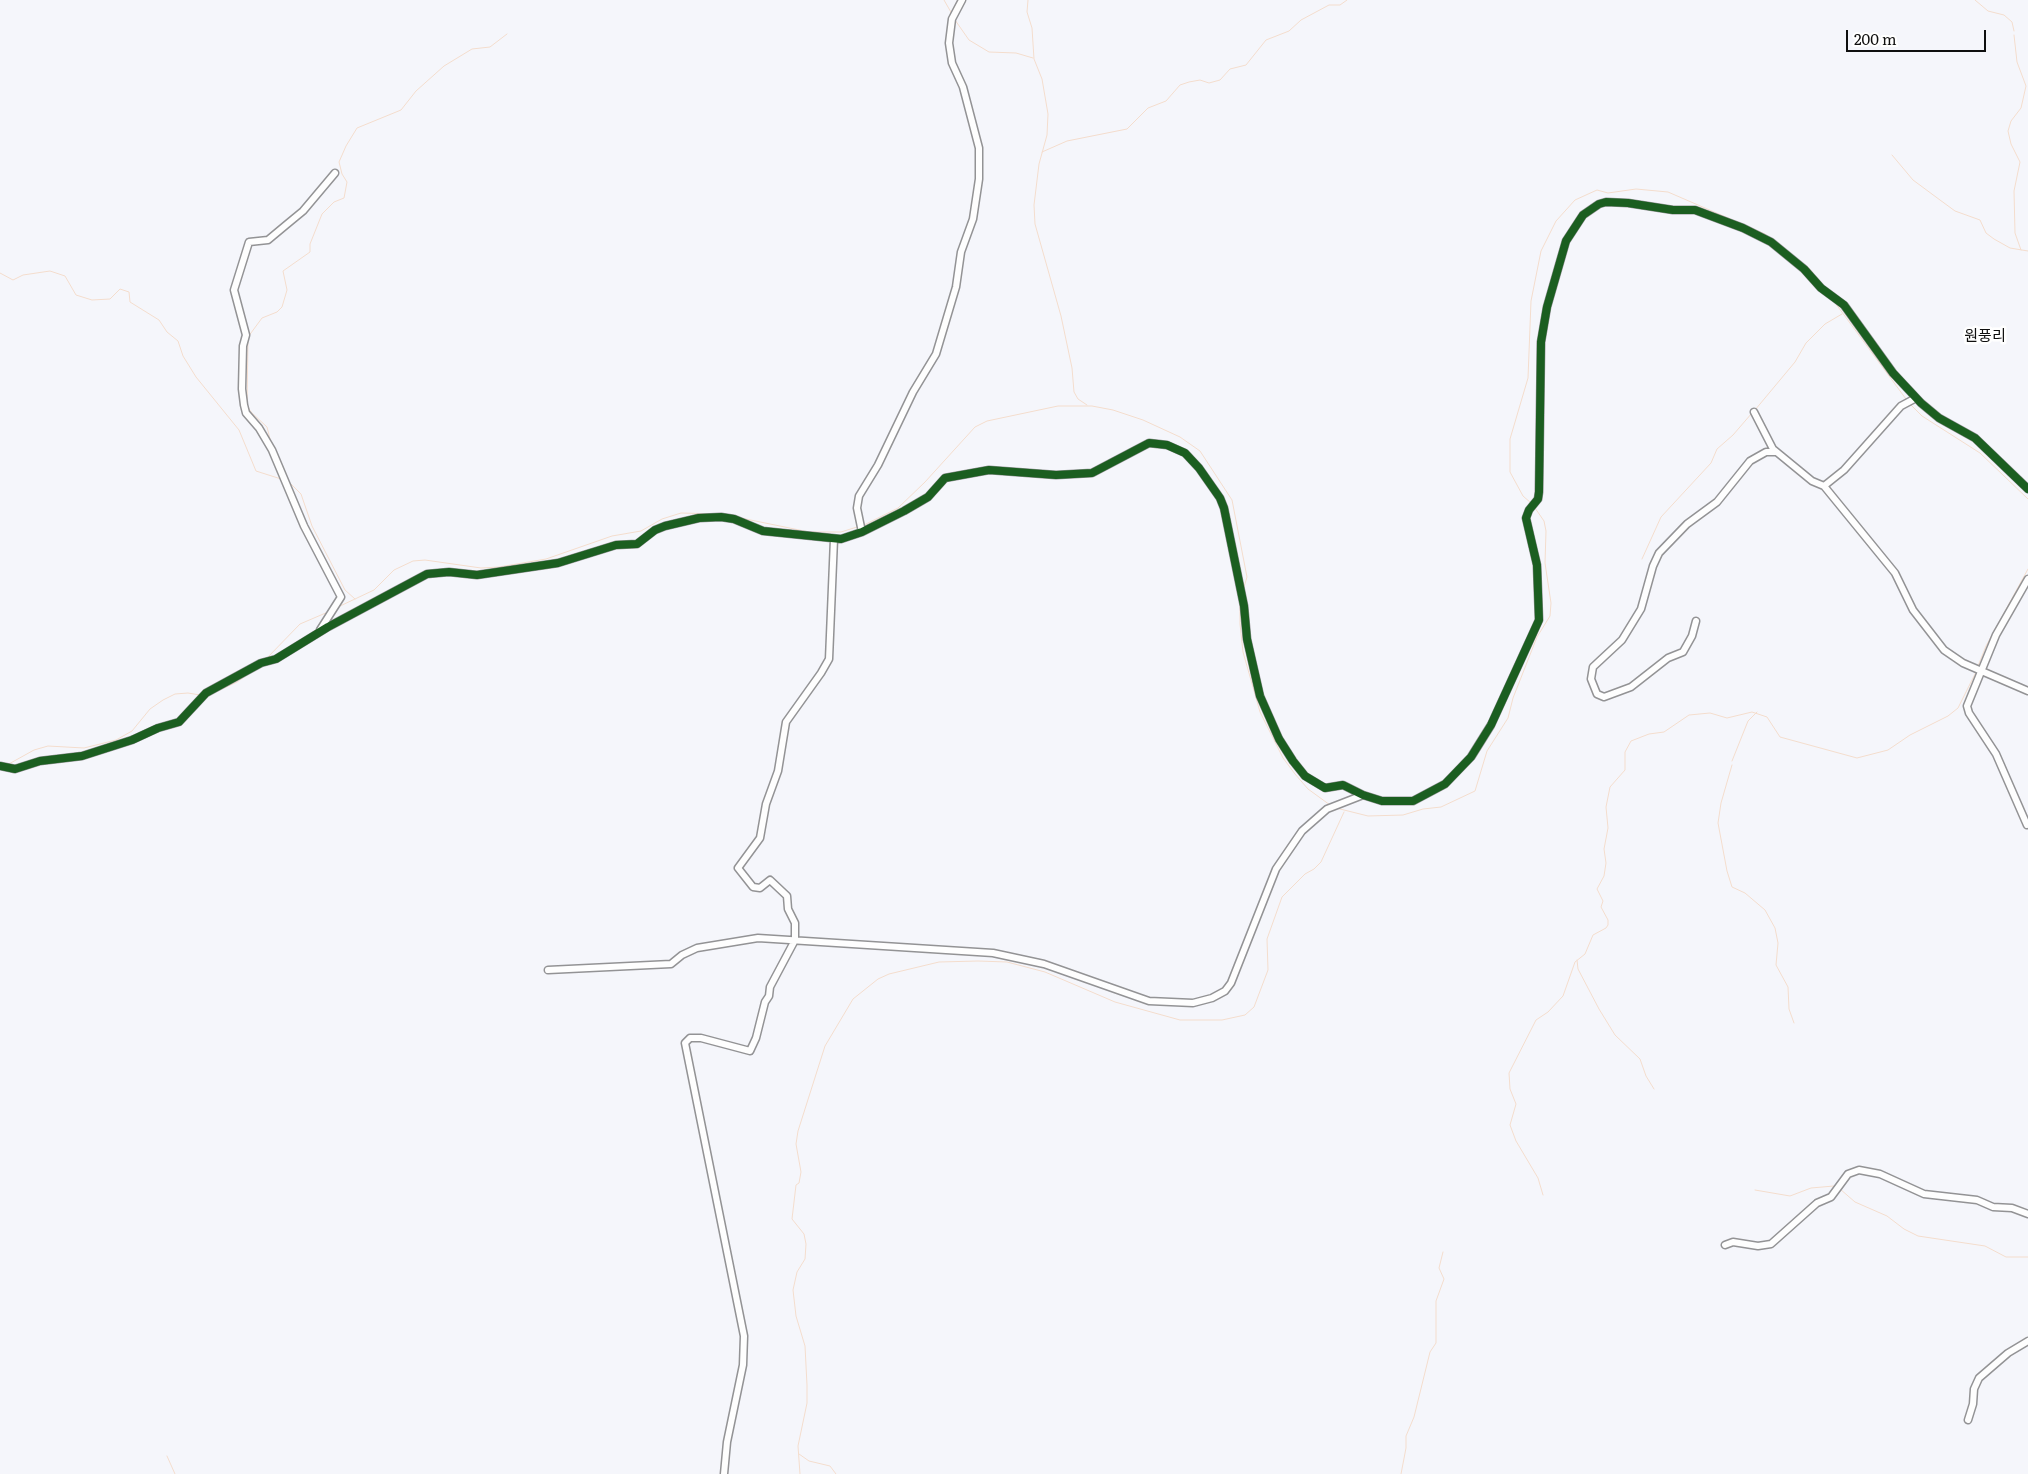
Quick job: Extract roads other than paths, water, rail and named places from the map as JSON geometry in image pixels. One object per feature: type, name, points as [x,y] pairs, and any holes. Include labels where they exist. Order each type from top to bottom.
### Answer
[{"type":"street","points":[[862,532],[858,508],[859,496],[878,465],[913,392],[936,354],[956,287],[962,252],[973,219],[979,179],[979,148],[963,87],[952,63],[949,43],[952,19],[962,0]]},
{"type":"street","points":[[320,632],[342,597],[302,520],[272,450],[259,428],[246,413],[242,389],[243,346],[246,335],[234,290],[249,242],[268,240],[303,211],[335,173]]},
{"type":"street","points":[[0,766],[15,769],[40,761],[82,756],[179,722],[206,693],[261,663],[276,659],[320,632],[426,574],[449,572],[477,575],[569,560],[609,546],[637,544],[655,530],[689,520],[721,517],[734,519],[763,531],[834,539],[862,532],[928,496],[945,478],[989,470],[1056,475],[1092,473],[1149,443],[1178,449],[1199,468],[1214,488],[1224,508],[1253,668],[1263,704],[1279,739],[1293,761],[1312,781],[1325,788],[1343,785],[1363,795],[1382,801],[1413,801],[1434,791],[1456,775],[1471,757],[1491,725],[1539,620],[1537,565],[1526,518],[1529,510],[1538,499],[1539,492],[1541,342],[1547,307],[1566,241],[1583,215],[1599,204],[1615,202],[1667,210],[1695,210],[1743,228],[1771,242],[1804,269],[1821,288],[1844,305],[1893,372],[1916,398],[1939,418],[1976,438],[2028,489]]},
{"type":"street","points":[[1824,486],[1844,470],[1901,406],[1916,398]]},
{"type":"street","points":[[1754,412],[1760,427],[1776,452],[1812,481],[1824,486],[1895,574],[1913,610],[1944,650],[1963,663],[2028,691]]},
{"type":"street","points":[[1696,621],[1692,636],[1683,652],[1668,658],[1631,687],[1604,697],[1597,694],[1590,679],[1593,667],[1622,640],[1641,610],[1653,566],[1659,553],[1687,524],[1717,502],[1750,461],[1766,452],[1776,452]]},
{"type":"street","points":[[724,1474],[728,1442],[743,1365],[744,1336],[685,1043],[690,1038],[701,1038],[750,1051],[755,1043],[770,988],[795,940],[795,923],[788,909],[787,896],[770,880],[760,888],[753,888],[738,868],[760,838],[766,804],[778,771],[786,722],[821,673],[828,659],[834,539]]},
{"type":"street","points":[[2028,579],[1996,635],[1986,656],[1982,672],[1968,701],[1969,713],[1996,754],[2028,826]]},
{"type":"street","points":[[548,970],[671,964],[689,951],[706,946],[754,938],[795,940],[993,953],[1044,964],[1149,1001],[1193,1003],[1220,994],[1232,983],[1276,869],[1302,831],[1327,809],[1363,795]]},
{"type":"street","points":[[1725,1246],[1733,1242],[1758,1246],[1771,1244],[1817,1203],[1831,1197],[1848,1174],[1858,1170],[1880,1174],[1924,1194],[1977,1200],[1993,1207],[2012,1208],[2028,1214]]},
{"type":"street","points":[[1968,1420],[1973,1404],[1974,1389],[1979,1378],[2008,1353],[2028,1341]]},
{"type":"waterway","points":[[944,0],[952,14]]},
{"type":"waterway","points":[[1028,0],[1027,12],[1032,28],[1034,59],[1042,79],[1048,114],[1047,135],[1039,164],[1034,205],[1035,224],[1061,316],[1072,368],[1074,392],[1078,399],[1087,405]]},
{"type":"waterway","points":[[1042,152],[1067,141],[1127,129],[1148,108],[1166,101],[1180,85],[1200,80],[1209,83],[1220,80],[1230,69],[1246,65],[1266,40],[1289,31],[1301,20],[1329,5],[1340,5],[1347,0]]},
{"type":"waterway","points":[[1975,0],[1988,11],[2004,15],[2012,22],[2014,31]]},
{"type":"waterway","points":[[955,20],[969,40],[989,52],[1016,53],[1033,58]]},
{"type":"waterway","points":[[271,443],[267,427],[247,406],[248,337],[262,318],[277,312],[282,307],[287,290],[283,271],[310,252],[310,244],[322,214],[334,202],[344,198],[347,182],[342,174],[339,162],[346,146],[357,128],[401,110],[416,91],[444,66],[472,49],[490,47],[507,34]]},
{"type":"waterway","points":[[2014,35],[2017,62],[2026,86],[2021,108],[2011,121],[2008,131],[2011,144],[2020,162],[2014,191],[2015,233],[2021,250]]},
{"type":"waterway","points":[[1892,155],[1913,180],[1955,211],[1980,220],[1986,233],[1994,239],[2010,248],[2028,251]]},
{"type":"waterway","points":[[1531,503],[1523,496],[1510,472],[1510,439],[1528,378],[1531,301],[1541,251],[1556,221],[1575,200],[1597,190],[1608,193],[1636,189],[1668,192],[1765,234],[1809,268],[1822,284]]},
{"type":"waterway","points":[[0,273],[13,280],[23,275],[50,271],[65,276],[76,295],[92,300],[110,299],[120,289],[129,292],[130,302],[159,320],[167,332],[178,341],[183,356],[196,377],[239,430],[256,471],[281,479]]},
{"type":"waterway","points":[[1833,300],[1906,399]]},
{"type":"waterway","points":[[1755,410],[1795,362],[1806,343],[1825,324],[1842,314]]},
{"type":"waterway","points":[[1910,404],[1922,416],[1980,453],[2028,499]]},
{"type":"waterway","points":[[864,525],[898,508],[925,482],[975,427],[987,421],[1058,406],[1092,406],[1113,410],[1143,420],[1180,437],[1200,451],[1232,500],[1247,577],[1244,587]]},
{"type":"waterway","points":[[1642,559],[1661,517],[1711,463],[1717,449],[1733,435],[1752,413]]},
{"type":"waterway","points":[[277,453],[286,474]]},
{"type":"waterway","points":[[290,483],[301,494],[312,526],[345,590],[355,599]]},
{"type":"waterway","points":[[1336,808],[1368,816],[1403,815],[1423,809],[1441,807],[1475,791],[1487,751],[1508,718],[1513,698],[1537,637],[1550,616],[1551,603],[1545,563],[1546,531],[1544,521],[1535,508]]},
{"type":"waterway","points":[[338,607],[374,590],[394,570],[413,561],[425,560],[481,568],[499,567],[546,559],[612,536],[641,531],[662,519],[681,513],[720,514]]},
{"type":"waterway","points":[[736,517],[809,532],[841,532],[857,527]]},
{"type":"waterway","points":[[1978,666],[1986,646],[2028,569]]},
{"type":"waterway","points":[[1240,598],[1243,652],[1260,712],[1283,758],[1295,774],[1308,789],[1330,805]]},
{"type":"waterway","points":[[267,658],[300,624],[328,612]]},
{"type":"waterway","points":[[209,695],[237,682],[257,668]]},
{"type":"waterway","points":[[1543,1195],[1538,1178],[1516,1141],[1510,1125],[1516,1104],[1510,1089],[1509,1073],[1536,1020],[1548,1012],[1563,996],[1575,962],[1585,954],[1593,935],[1608,925],[1608,920],[1601,907],[1603,901],[1597,889],[1604,876],[1606,863],[1604,849],[1608,828],[1606,807],[1610,787],[1625,770],[1625,752],[1631,741],[1649,734],[1664,732],[1689,715],[1710,713],[1727,718],[1752,712],[1767,717],[1780,737],[1857,758],[1888,750],[1910,735],[1948,716],[1958,708],[1976,672]]},
{"type":"waterway","points":[[7,765],[34,750],[48,746],[84,748],[116,740],[132,731],[150,709],[163,700],[175,694],[188,693],[200,695]]},
{"type":"waterway","points":[[1732,761],[1748,721],[1757,712]]},
{"type":"waterway","points":[[1732,765],[1721,803],[1718,823],[1727,871],[1732,887],[1745,893],[1765,910],[1775,928],[1778,943],[1776,965],[1788,987],[1789,1009],[1794,1023]]},
{"type":"waterway","points":[[800,1474],[798,1446],[807,1403],[807,1385],[805,1346],[796,1316],[793,1290],[797,1272],[805,1259],[806,1244],[804,1234],[792,1219],[796,1185],[799,1183],[801,1172],[796,1144],[798,1131],[825,1046],[853,999],[878,979],[889,974],[939,962],[1007,962],[1045,972],[1115,1002],[1180,1020],[1222,1020],[1245,1015],[1254,1007],[1268,970],[1267,939],[1282,897],[1305,874],[1321,862],[1344,812]]},
{"type":"waterway","points":[[1577,960],[1578,969],[1599,1009],[1615,1035],[1640,1059],[1646,1076],[1654,1089]]},
{"type":"waterway","points":[[1755,1190],[1790,1196],[1811,1188],[1834,1186]]},
{"type":"waterway","points":[[1840,1189],[1855,1202],[1887,1216],[1904,1229],[1918,1236],[1985,1246],[2006,1257],[2028,1257]]},
{"type":"waterway","points":[[1401,1474],[1406,1448],[1406,1436],[1414,1417],[1430,1352],[1436,1343],[1436,1301],[1444,1279],[1439,1268],[1443,1252]]},
{"type":"waterway","points":[[799,1454],[809,1461],[830,1466],[836,1474]]},
{"type":"waterway","points":[[167,1456],[175,1474]]},
{"type":"district","name":"원풍리","points":[[1985,337]]}]
